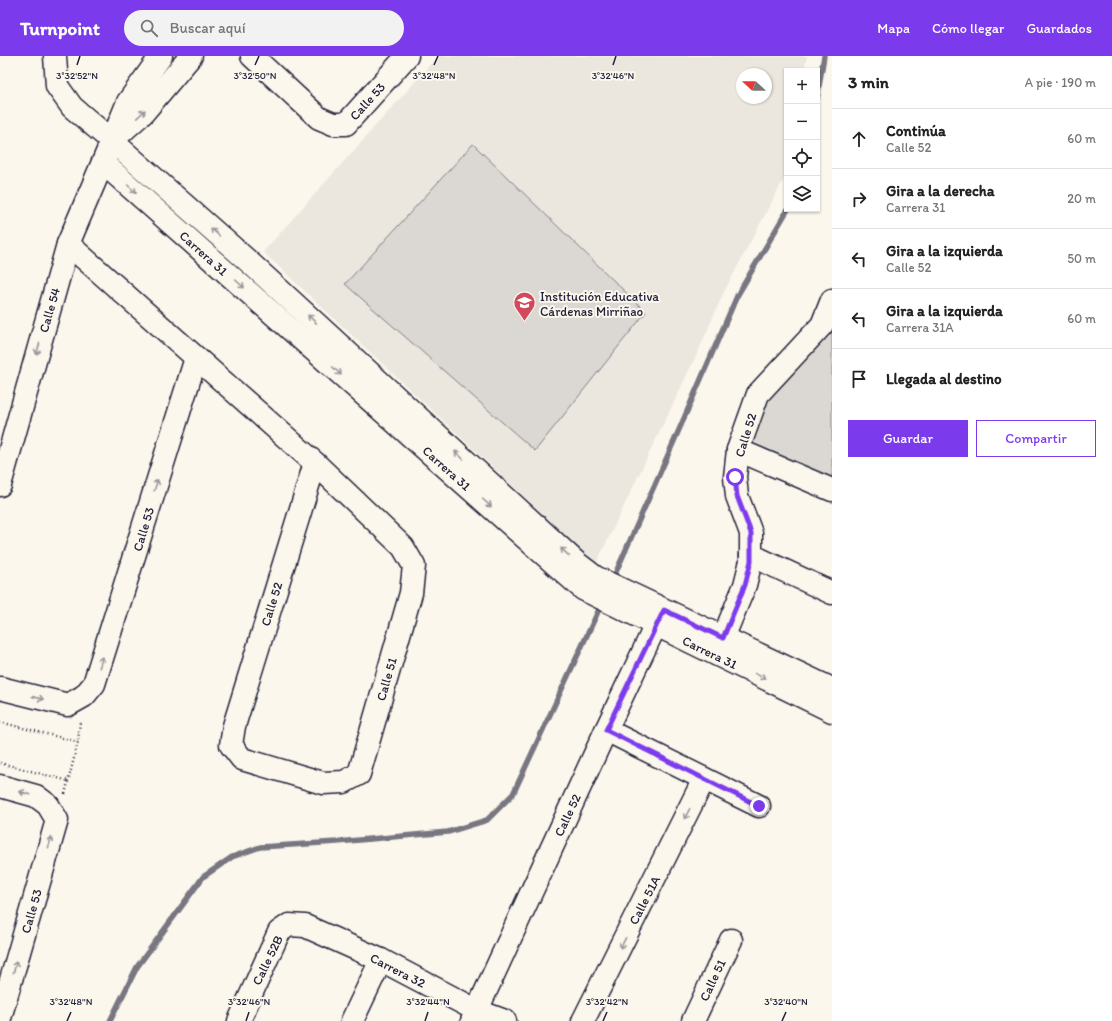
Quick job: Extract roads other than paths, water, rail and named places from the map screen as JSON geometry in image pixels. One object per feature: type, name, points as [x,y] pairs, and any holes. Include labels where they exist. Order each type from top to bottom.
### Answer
[{"type":"street","name":"Carrera 31","points":[[55,56],[57,86],[72,107],[112,140],[248,261],[578,564],[594,585],[660,618],[832,712]]},
{"type":"street","name":"Calle 54","points":[[0,485],[68,244],[128,102],[161,56]]},
{"type":"street","name":"Calle 54","points":[[112,140],[143,113],[191,56]]},
{"type":"street","name":"Calle 53","points":[[252,56],[319,118],[333,124],[346,124],[407,56]]},
{"type":"street","name":"Carrera 31","points":[[103,163],[583,589],[594,585]]},
{"type":"street","points":[[68,244],[315,464]]},
{"type":"street","name":"Calle 52","points":[[723,638],[745,585],[751,561],[751,533],[737,496],[735,477],[738,450],[758,394],[827,328],[832,300]]},
{"type":"street","name":"Calle 53","points":[[0,688],[68,705],[84,696],[94,684],[196,358]]},
{"type":"street","points":[[738,450],[832,490]]},
{"type":"street","name":"Calle 52","points":[[315,464],[234,726],[231,745],[242,758],[323,783],[344,782]]},
{"type":"street","name":"Calle 51","points":[[315,464],[403,547],[414,566],[411,593],[359,774],[344,782]]},
{"type":"street","points":[[751,555],[832,593]]},
{"type":"street","name":"Carrera 31","points":[[660,618],[723,638],[832,689]]},
{"type":"street","name":"Calle 52","points":[[475,1016],[606,730],[660,618]]},
{"type":"street","points":[[606,730],[759,806]]},
{"type":"street","name":"Calle 51A","points":[[584,1021],[704,779]]},
{"type":"street","name":"Calle 53","points":[[0,786],[36,796],[48,805],[56,820],[0,1018]]},
{"type":"street","name":"Carrera 32","points":[[289,925],[305,926],[382,960],[475,1016],[505,1021]]},
{"type":"street","name":"Calle 52B","points":[[239,1021],[279,932],[289,925]]},
{"type":"street","name":"Calle 51","points":[[693,1021],[731,940]]},
{"type":"street","points":[[352,1021],[382,960]]},
{"type":"waterway","points":[[820,80],[824,56]]},
{"type":"waterway","points":[[612,581],[737,296],[786,212]]},
{"type":"waterway","points":[[110,1021],[137,967],[203,877],[232,857],[260,847],[448,832],[487,820],[513,794],[602,603]]},
{"type":"place","name":"Institución Educativa Cárdenas Mirriñao","points":[[524,322]]}]
